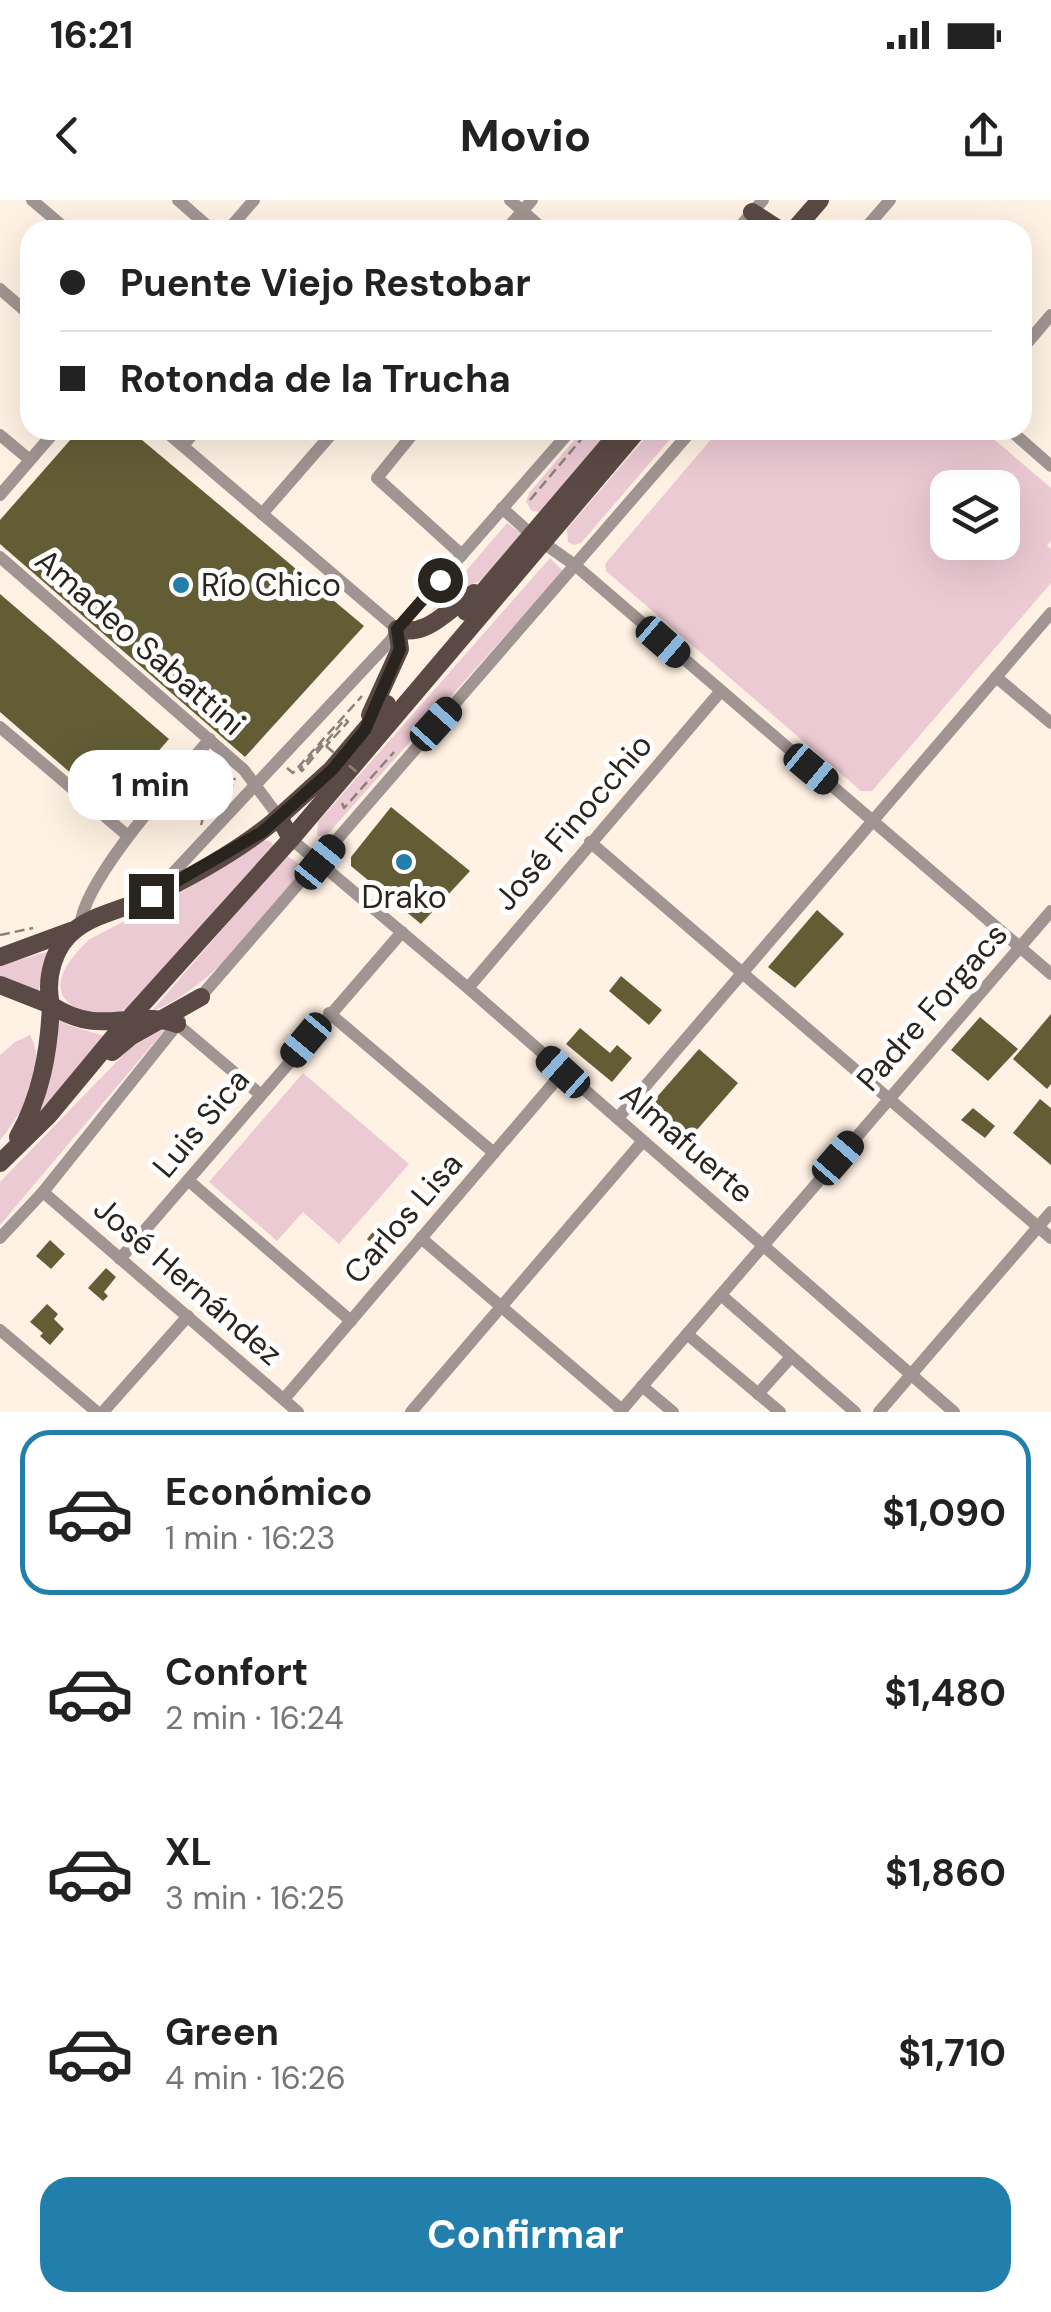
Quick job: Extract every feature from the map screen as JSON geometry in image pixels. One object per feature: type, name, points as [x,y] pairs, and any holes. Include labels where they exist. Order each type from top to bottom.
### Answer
[{"type":"main road","points":[[803,220],[820,200]]},
{"type":"main road","points":[[818,220],[835,200]]},
{"type":"main road","points":[[4,1159],[80,1079],[126,1021],[291,839],[613,440]]},
{"type":"main road","points":[[0,957],[51,941],[146,899],[262,832],[332,770],[488,586],[629,440]]},
{"type":"main road","points":[[365,730],[400,649],[397,629],[408,632],[428,626],[464,598],[488,586]]},
{"type":"main road","points":[[279,817],[291,839]]},
{"type":"main road","points":[[4,1159],[29,1116],[46,1067],[52,967],[57,952],[78,928]]},
{"type":"main road","points":[[0,986],[82,1020],[109,1024],[169,1021]]},
{"type":"main road","points":[[80,1079],[130,1037],[169,1021],[201,997]]},
{"type":"street","points":[[32,200],[55,220]]},
{"type":"street","points":[[178,200],[201,220]]},
{"type":"street","points":[[237,220],[254,200]]},
{"type":"street","points":[[510,200],[527,206]]},
{"type":"street","points":[[873,220],[890,200]]},
{"type":"street","points":[[0,290],[20,307]]},
{"type":"street","points":[[1032,337],[1051,316]]},
{"type":"street","points":[[0,434],[30,460]]},
{"type":"street","points":[[0,495],[47,440]]},
{"type":"street","points":[[176,440],[397,629]]},
{"type":"street","points":[[183,446],[188,440]]},
{"type":"street","points":[[262,514],[326,440]]},
{"type":"street","points":[[408,440],[377,478],[462,555]]},
{"type":"street","points":[[146,899],[391,640],[562,440]]},
{"type":"street","points":[[201,997],[683,440]]},
{"type":"street","points":[[1021,440],[1051,466]]},
{"type":"street","points":[[502,508],[576,566],[1051,974]]},
{"type":"street","name":"Amadeo Sabattini","points":[[0,557],[244,770],[279,817]]},
{"type":"street","points":[[618,1118],[1051,613]]},
{"type":"street","points":[[996,677],[1051,723]]},
{"type":"street","name":"José Finocchio","points":[[468,988],[720,692]]},
{"type":"street","points":[[0,727],[128,836]]},
{"type":"street","points":[[78,928],[82,910],[128,836],[210,739]]},
{"type":"street","name":"Almafuerte","points":[[291,839],[468,988],[954,1412]]},
{"type":"street","points":[[590,842],[1051,1238]]},
{"type":"street","name":"Padre Forgacs","points":[[621,1411],[1051,910]]},
{"type":"street","name":"Luis Sica","points":[[120,1259],[402,932]]},
{"type":"street","points":[[329,1013],[494,1153]]},
{"type":"street","points":[[0,1238],[42,1192],[169,1021],[261,1095]]},
{"type":"street","name":"Carlos Lisa","points":[[284,1400],[563,1072]]},
{"type":"street","points":[[411,1412],[643,1141]]},
{"type":"street","points":[[189,1181],[351,1321]]},
{"type":"street","name":"José Hernández","points":[[42,1192],[298,1412]]},
{"type":"street","points":[[879,1412],[1051,1212]]},
{"type":"street","points":[[421,1238],[621,1411]]},
{"type":"street","points":[[720,1295],[855,1412]]},
{"type":"street","points":[[0,1330],[100,1412],[188,1316]]},
{"type":"street","points":[[687,1334],[780,1412]]},
{"type":"street","points":[[758,1394],[791,1357]]},
{"type":"street","points":[[642,1386],[673,1412]]},
{"type":"path","points":[[530,500],[581,440]]},
{"type":"path","points":[[278,761],[293,773],[335,726],[302,771],[346,720],[326,746],[358,773]]},
{"type":"path","points":[[228,797],[236,776],[244,770]]},
{"type":"path","points":[[201,826],[204,814],[214,812]]},
{"type":"path","points":[[0,936],[45,925]]},
{"type":"shaded area","points":[[574,440],[606,440],[540,512],[532,511],[526,502],[529,493]]},
{"type":"shaded area","points":[[643,440],[669,440],[581,543],[568,542],[567,529]]},
{"type":"shaded area","points":[[710,440],[995,440],[1051,488],[1051,541],[1047,545],[1051,549],[1051,583],[872,791],[861,791],[606,571],[605,564]]},
{"type":"shaded area","points":[[507,523],[521,533],[484,579],[462,589],[431,612]]},
{"type":"shaded area","points":[[550,558],[563,571],[324,838],[317,835],[318,822]]},
{"type":"shaded area","points":[[263,840],[274,846],[127,1008],[112,1015],[99,1015],[73,1006],[64,998],[61,979],[65,969],[90,939],[185,890]]},
{"type":"shaded area","points":[[286,855],[302,871],[252,932],[196,986],[151,1012]]},
{"type":"shaded area","points":[[54,950],[44,966],[38,995],[0,977],[0,965]]},
{"type":"shaded area","points":[[56,1017],[68,1025],[107,1037],[26,1129],[49,1082]]},
{"type":"shaded area","points":[[168,1026],[0,1225],[0,1182],[130,1048]]},
{"type":"shaded area","points":[[30,1035],[36,1062],[30,1090],[0,1140],[0,1055]]},
{"type":"shaded area","points":[[303,1073],[409,1164],[339,1244],[303,1212],[277,1241],[209,1182]]},
{"type":"building","name":"Río Chico","points":[[70,440],[142,440],[364,626],[245,757],[0,544],[0,520]]},
{"type":"building","points":[[0,594],[169,739],[135,778],[152,792],[137,809],[119,794],[109,806],[0,712]]},
{"type":"building","name":"Drako","points":[[391,807],[470,871],[421,924],[351,866],[351,857]]},
{"type":"building","points":[[817,910],[844,934],[795,988],[768,967]]},
{"type":"building","points":[[621,976],[662,1010],[649,1025],[609,991]]},
{"type":"building","points":[[1051,1014],[1051,1084],[1047,1089],[1013,1059]]},
{"type":"building","points":[[980,1017],[1018,1049],[988,1081],[951,1050]]},
{"type":"building","points":[[580,1028],[610,1053],[617,1045],[632,1058],[612,1082],[566,1044]]},
{"type":"building","points":[[699,1049],[738,1083],[681,1148],[642,1114]]},
{"type":"building","points":[[1040,1099],[1051,1108],[1051,1165],[1013,1133]]},
{"type":"building","points":[[973,1108],[995,1126],[985,1138],[961,1120]]},
{"type":"building","points":[[377,1227],[393,1242],[383,1253],[367,1239]]},
{"type":"building","points":[[50,1240],[65,1254],[51,1269],[36,1256]]},
{"type":"building","points":[[106,1268],[116,1277],[104,1292],[108,1296],[103,1301],[88,1288]]},
{"type":"building","points":[[47,1304],[58,1314],[54,1319],[64,1329],[50,1345],[30,1322]]},
{"type":"place","name":"Río Chico","points":[[181,585]]},
{"type":"place","name":"Drako","points":[[404,862]]},
{"type":"route","points":[[151,896],[262,832],[332,770],[365,730],[400,649],[397,629],[440,580]]}]
